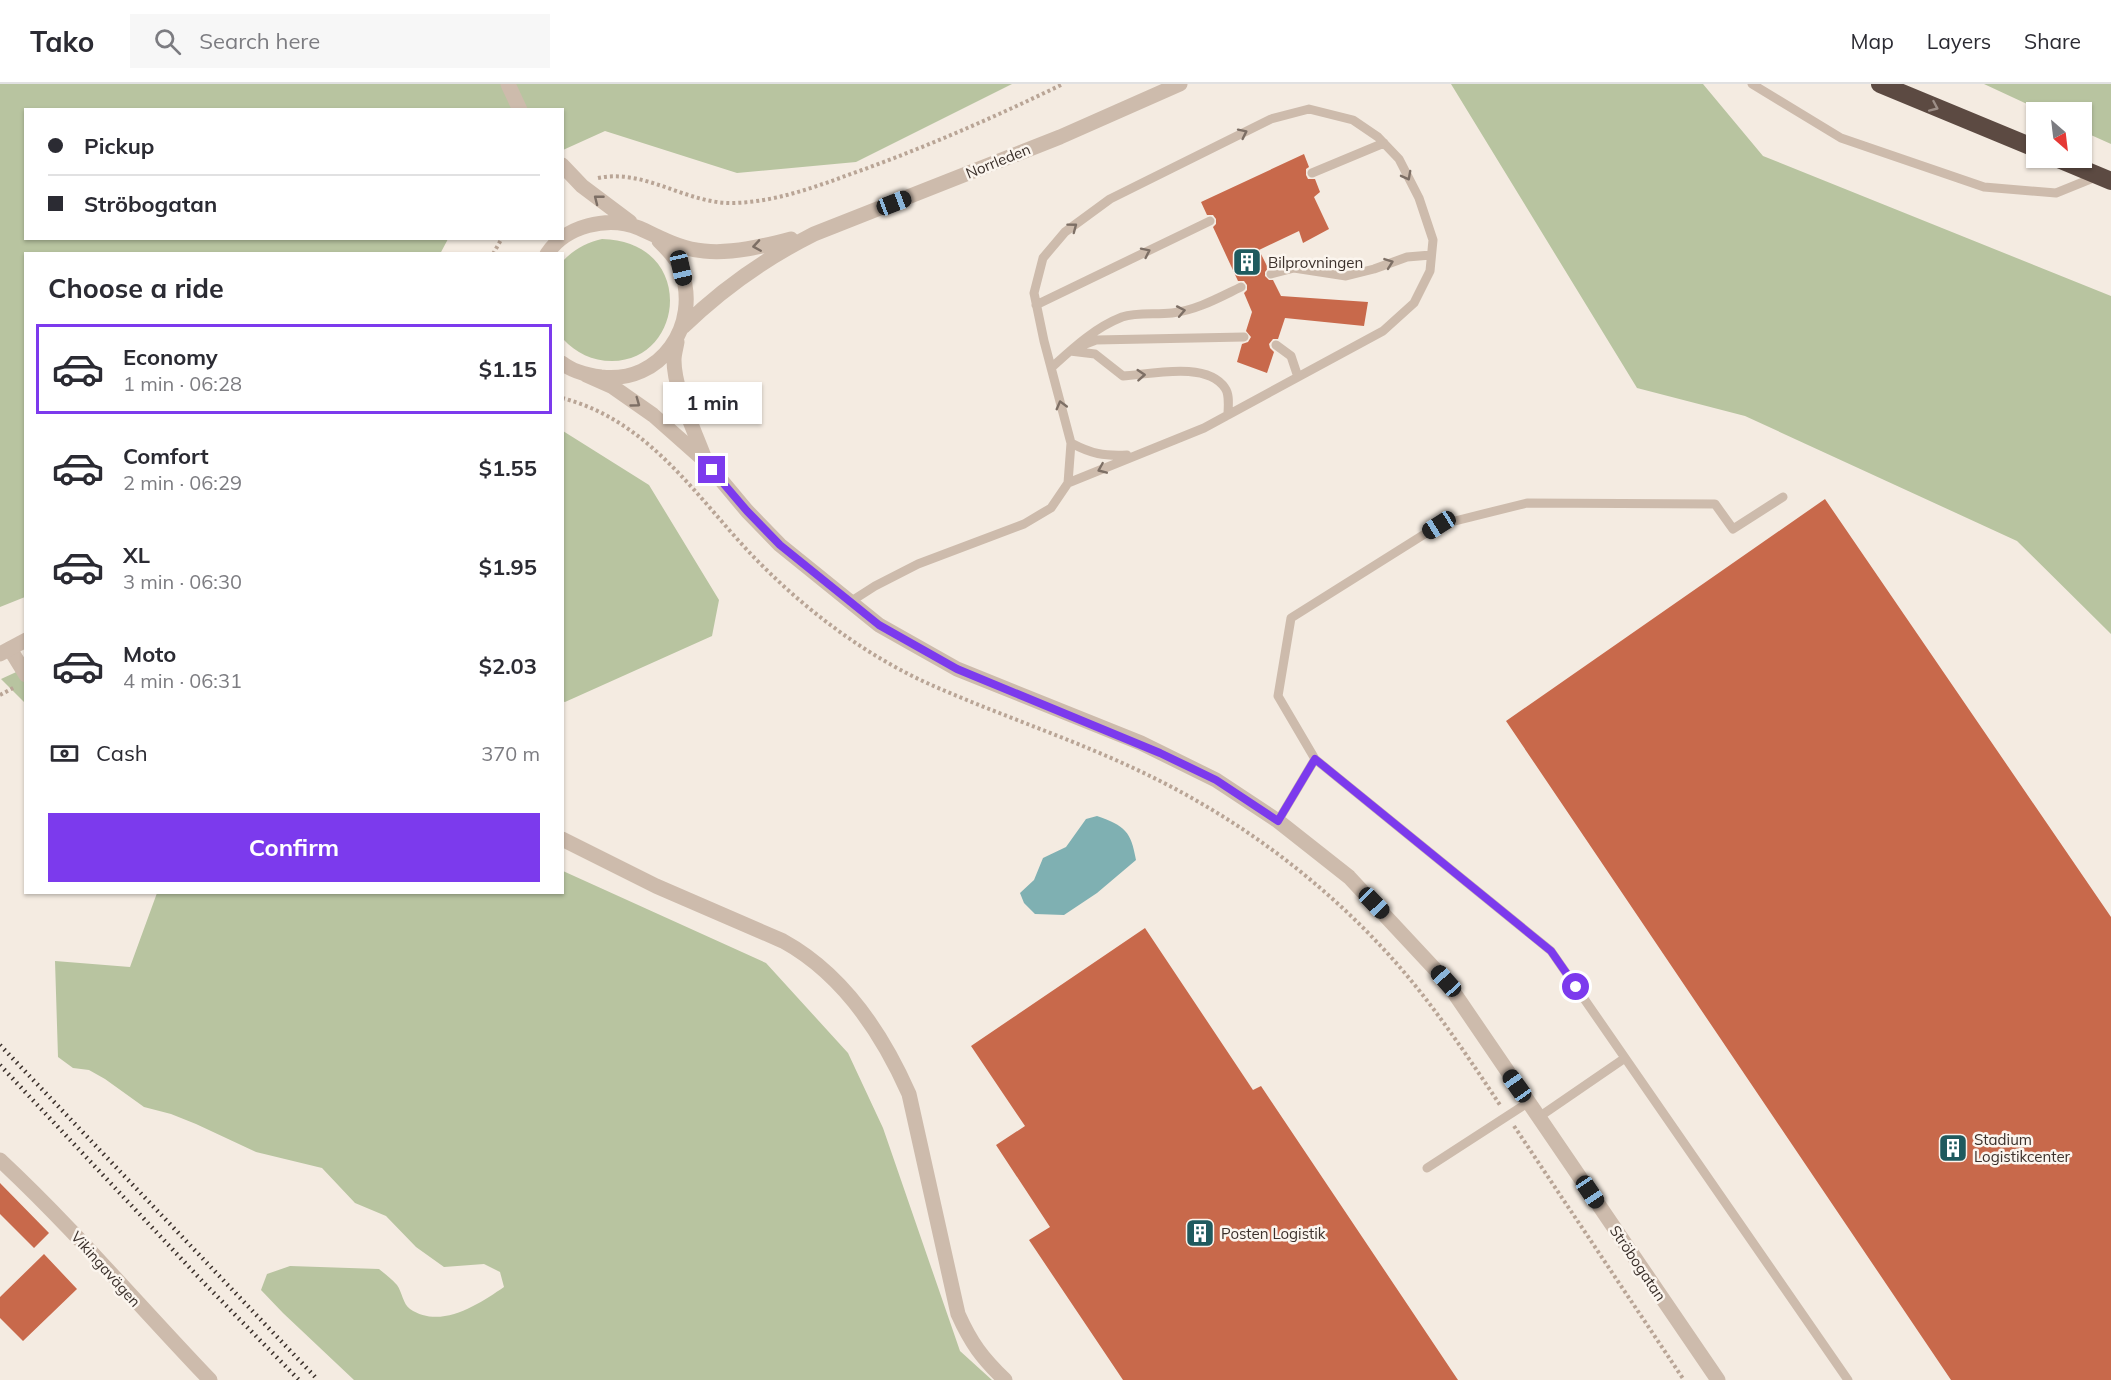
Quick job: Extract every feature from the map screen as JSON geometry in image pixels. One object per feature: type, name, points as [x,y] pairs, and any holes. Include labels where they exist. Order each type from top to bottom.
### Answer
[{"type":"highway","points":[[1881,84],[2026,144]]},
{"type":"highway","points":[[2080,168],[2105,178]]},
{"type":"street","points":[[508,84],[520,108]]},
{"type":"street","name":"Norrleden","points":[[814,234],[1060,136],[1180,84]]},
{"type":"street","points":[[564,167],[582,186],[612,210],[654,236],[680,247],[720,252],[772,244],[814,234]]},
{"type":"street","points":[[564,236],[585,226],[618,222],[638,227]]},
{"type":"street","points":[[586,375],[612,378],[644,370],[657,361],[706,304],[762,262],[814,234]]},
{"type":"street","name":"Ströbogatan","points":[[654,236],[681,268],[687,297],[674,360],[683,401],[706,462]]},
{"type":"street","name":"Ströbogatan","points":[[564,364],[613,387],[652,416],[706,462],[747,511],[780,545],[879,625],[957,669],[1141,743],[1216,780],[1278,821],[1348,877],[1446,981],[1718,1380]]},
{"type":"street","points":[[21,681],[5,651],[24,641]]},
{"type":"street","points":[[564,840],[656,886],[802,951],[822,966],[848,993],[895,1063],[909,1094],[958,1314],[970,1340],[1005,1380]]},
{"type":"street","name":"Vikingavägen","points":[[0,1160],[44,1201],[201,1377]]},
{"type":"lane","points":[[1752,84],[1841,138],[1984,187],[2056,193],[2105,178]]},
{"type":"lane","points":[[850,602],[874,586],[918,564],[1024,524],[1051,508],[1068,483],[1071,443],[1034,293],[1043,258],[1065,232],[1110,199],[1271,119],[1309,109],[1353,120],[1384,143],[1399,159],[1419,198],[1433,240],[1430,271],[1414,303],[1383,331],[1204,428],[1068,483]]},
{"type":"lane","points":[[1312,173],[1384,143]]},
{"type":"lane","points":[[1036,304],[1210,221]]},
{"type":"lane","points":[[1271,274],[1294,268],[1346,276],[1407,257],[1431,255]]},
{"type":"lane","points":[[1051,369],[1100,328],[1124,316],[1195,309],[1241,287]]},
{"type":"lane","points":[[1070,351],[1096,340],[1245,337]]},
{"type":"lane","points":[[1276,345],[1291,356],[1298,377]]},
{"type":"lane","points":[[1070,351],[1095,354],[1123,376],[1196,371],[1214,376],[1226,389],[1229,397],[1228,415]]},
{"type":"lane","points":[[1071,443],[1104,456],[1135,454]]},
{"type":"lane","points":[[1783,497],[1733,530],[1715,504],[1527,503],[1439,525],[1291,618],[1278,696],[1315,759],[1551,951],[1848,1380]]},
{"type":"lane","points":[[1278,821],[1315,759]]},
{"type":"lane","points":[[1539,1117],[1625,1058]]},
{"type":"lane","points":[[1427,1168],[1529,1102]]},
{"type":"path","points":[[582,186],[598,178],[620,175],[684,194],[732,203],[781,198],[924,148],[1063,84]]},
{"type":"path","points":[[564,399],[605,413],[657,450],[683,476],[749,552],[770,572],[811,609],[884,662],[904,674],[1149,776],[1215,812],[1282,856],[1345,910],[1389,955],[1442,1021],[1684,1380]]},
{"type":"path","points":[[0,695],[21,681]]},
{"type":"green space","points":[[0,84],[1012,84],[856,162],[737,173],[605,131],[564,150],[564,108],[24,108],[24,240],[447,240],[441,252],[24,252],[24,597],[0,607]]},
{"type":"green space","points":[[1451,84],[1703,84],[1763,156],[2111,296],[2111,634],[2017,541],[1745,416],[1637,388]]},
{"type":"green space","points":[[1984,84],[2111,84],[2111,144],[2092,135],[2092,102],[2026,104]]},
{"type":"green space","points":[[602,239],[632,245],[654,259],[666,278],[670,300],[666,322],[655,342],[637,356],[612,361],[598,360],[573,348],[564,340],[564,260],[571,253]]},
{"type":"green space","points":[[564,432],[649,485],[719,600],[712,636],[565,702]]},
{"type":"green space","points":[[24,668],[24,702],[1,679]]},
{"type":"green space","points":[[564,871],[766,963],[848,1053],[883,1128],[960,1351],[992,1380],[354,1380],[261,1290],[267,1274],[290,1266],[379,1269],[397,1285],[410,1309],[422,1315],[434,1317],[447,1316],[471,1307],[504,1287],[500,1272],[484,1264],[444,1267],[416,1247],[386,1216],[355,1203],[322,1168],[256,1152],[196,1124],[144,1107],[105,1079],[89,1070],[73,1068],[58,1057],[55,961],[130,967],[157,894],[564,894]]},
{"type":"water","points":[[1097,816],[1114,823],[1125,831],[1132,842],[1136,860],[1097,893],[1064,915],[1035,914],[1024,903],[1020,893],[1034,880],[1043,858],[1066,847],[1086,819]]},
{"type":"building","name":"Bilprovningen","points":[[1304,154],[1309,167],[1306,169],[1306,175],[1308,179],[1315,179],[1320,192],[1314,197],[1329,229],[1303,243],[1299,231],[1259,250],[1268,268],[1265,276],[1273,280],[1281,296],[1368,302],[1364,326],[1285,318],[1278,339],[1273,339],[1269,344],[1274,352],[1267,373],[1237,362],[1242,344],[1248,342],[1251,337],[1246,331],[1252,312],[1244,293],[1247,285],[1244,281],[1238,281],[1213,227],[1216,219],[1213,215],[1207,215],[1201,202]]},
{"type":"building","name":"Stadium Logistikcenter","points":[[1825,499],[2111,917],[2111,1380],[1951,1380],[1506,721]]},
{"type":"building","name":"Posten Logistik","points":[[1145,928],[1253,1090],[1261,1086],[1458,1380],[1123,1380],[1029,1240],[1050,1227],[996,1145],[1025,1126],[971,1046]]},
{"type":"building","points":[[0,1183],[49,1233],[34,1248],[0,1214]]},
{"type":"building","points":[[44,1254],[77,1289],[23,1341],[0,1318],[0,1297]]},
{"type":"railway","points":[[0,1045],[318,1380]]},
{"type":"railway","points":[[0,1065],[204,1283],[299,1380]]},
{"type":"place","name":"Bilprovningen","points":[[1247,262]]},
{"type":"place","name":"Stadium Logistikcenter","points":[[1953,1148]]},
{"type":"place","name":"Posten Logistik","points":[[1200,1233]]},
{"type":"route","points":[[712,470],[747,511],[801,564],[879,625],[957,669],[1141,743],[1216,780],[1278,821],[1315,759],[1551,951],[1576,987]]}]
